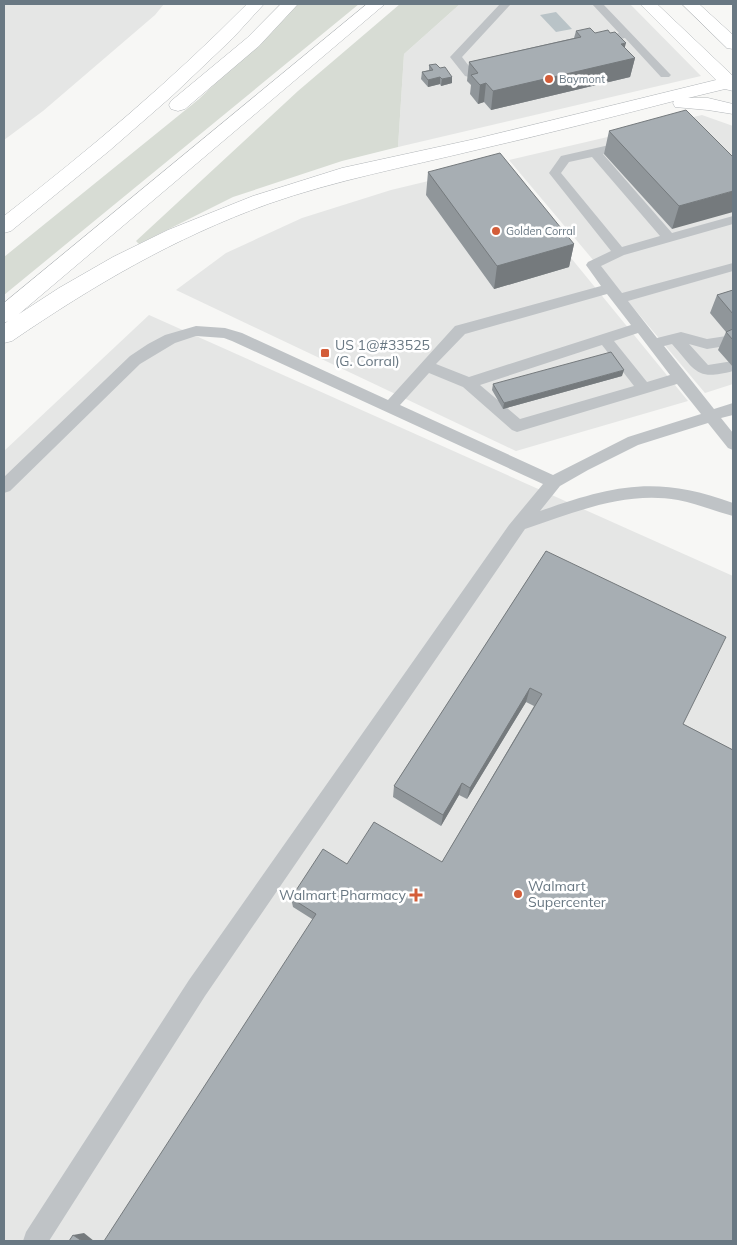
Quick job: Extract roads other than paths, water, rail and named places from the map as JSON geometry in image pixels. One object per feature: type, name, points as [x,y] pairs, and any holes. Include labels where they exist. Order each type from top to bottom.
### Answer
[{"type":"highway","points":[[4,226],[171,88],[256,4]]},
{"type":"highway","points":[[54,186],[111,158],[226,65],[290,4]]},
{"type":"highway","points":[[4,315],[377,4]]},
{"type":"highway","points":[[648,4],[732,84]]},
{"type":"highway","points":[[690,4],[733,44]]},
{"type":"highway","points":[[4,335],[67,293],[120,262],[182,232],[260,200],[342,174],[732,84]]},
{"type":"highway","points":[[636,107],[689,102],[718,105],[733,109]]},
{"type":"lane","points":[[506,4],[456,57],[469,74],[506,64]]},
{"type":"lane","points":[[597,4],[665,75]]},
{"type":"lane","points":[[580,46],[627,34]]},
{"type":"lane","points":[[619,252],[555,172],[565,159],[644,142]]},
{"type":"lane","points":[[595,152],[668,237]]},
{"type":"lane","points":[[733,220],[619,252],[593,265],[733,444]]},
{"type":"lane","points":[[390,407],[460,330],[733,267]]},
{"type":"lane","points":[[468,383],[641,327]]},
{"type":"lane","points":[[4,487],[136,360],[153,348],[183,334],[212,332],[237,337],[554,482]]},
{"type":"lane","points":[[654,344],[675,338],[686,338],[707,344],[732,340]]},
{"type":"lane","points":[[675,338],[703,369],[711,371],[732,366]]},
{"type":"lane","points":[[605,339],[644,388]]},
{"type":"lane","points":[[426,366],[468,383],[517,426],[681,377]]},
{"type":"lane","points":[[35,1241],[197,988],[521,524],[554,482],[633,441],[733,410]]},
{"type":"lane","points":[[521,524],[597,499],[626,493],[681,495],[703,499],[733,510]]},
{"type":"place","name":"Baymont","points":[[549,79]]},
{"type":"place","name":"Golden Corral","points":[[496,231]]},
{"type":"place","name":"US 1@#33525 (G. Corral)","points":[[325,353]]},
{"type":"place","name":"Walmart Supercenter","points":[[518,894]]},
{"type":"place","name":"Walmart Pharmacy","points":[[416,895]]}]
